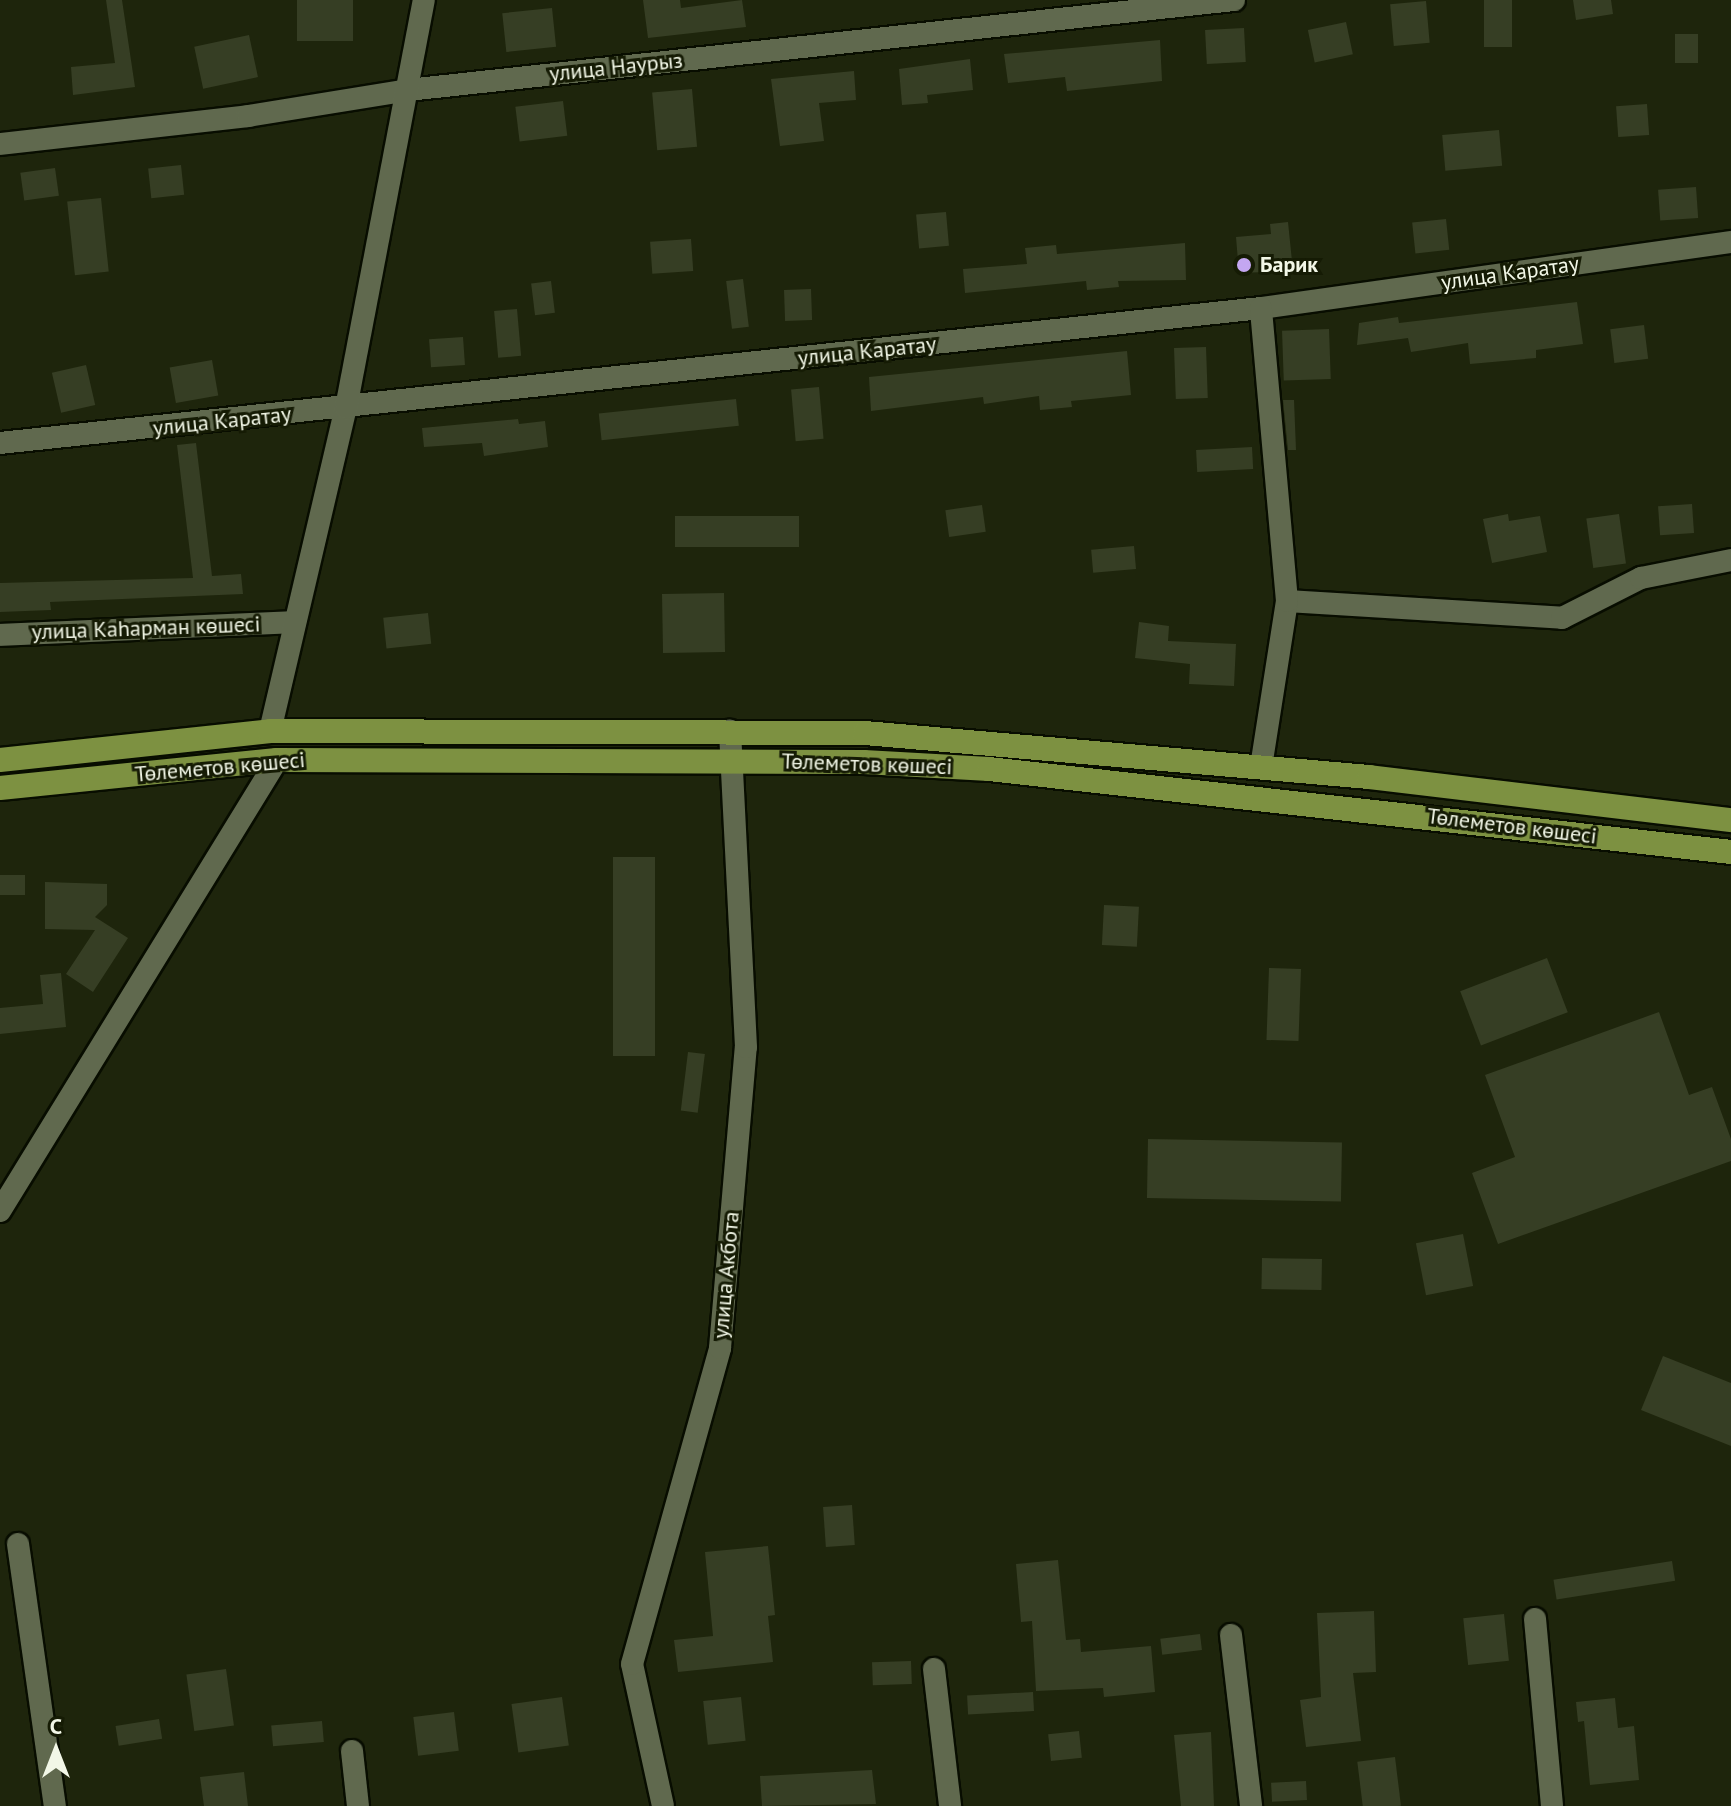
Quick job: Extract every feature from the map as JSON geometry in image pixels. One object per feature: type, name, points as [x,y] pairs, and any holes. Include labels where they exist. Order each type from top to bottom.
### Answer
[{"type":"main road","name":"Төлеметов көшесі","points":[[0,760],[270,731],[730,730],[989,741],[1261,767],[1731,820]]},
{"type":"main road","name":"Төлеметов көшесі","points":[[0,788],[277,760],[732,761],[989,769],[1731,852]]},
{"type":"street","points":[[270,731],[292,622],[346,408],[424,0]]},
{"type":"street","name":"улица Наурыз","points":[[0,144],[248,116],[408,90],[1234,0]]},
{"type":"street","name":"улица Каратау","points":[[0,443],[1261,308],[1731,242]]},
{"type":"street","points":[[1261,308],[1287,601],[1261,767]]},
{"type":"street","points":[[1287,601],[1562,618],[1641,578],[1731,560]]},
{"type":"street","name":"улица Каһарман көшесі","points":[[0,635],[292,622]]},
{"type":"street","name":"улица Акбота","points":[[663,1806],[632,1664],[720,1348],[746,1047],[730,730]]},
{"type":"street","points":[[0,1211],[277,760]]},
{"type":"street","points":[[0,1173],[23,1171]]},
{"type":"street","points":[[18,1544],[55,1806]]},
{"type":"street","points":[[1535,1619],[1552,1806]]},
{"type":"street","points":[[1231,1635],[1251,1806]]},
{"type":"street","points":[[934,1669],[950,1806]]},
{"type":"street","points":[[352,1751],[358,1806]]},
{"type":"building","points":[[106,0],[122,0],[135,87],[73,95],[71,67],[115,63]]},
{"type":"building","points":[[297,0],[353,0],[353,41],[297,41]]},
{"type":"building","points":[[643,0],[680,0],[681,8],[742,0],[746,27],[648,38]]},
{"type":"building","points":[[1484,0],[1512,0],[1512,47],[1484,47]]},
{"type":"building","points":[[1573,0],[1611,0],[1613,14],[1576,20]]},
{"type":"building","points":[[1426,1],[1430,43],[1394,46],[1390,4]]},
{"type":"building","points":[[552,8],[556,47],[506,52],[502,13]]},
{"type":"building","points":[[1346,22],[1353,54],[1315,62],[1308,30]]},
{"type":"building","points":[[1244,28],[1246,62],[1207,64],[1205,30]]},
{"type":"building","points":[[1675,34],[1698,34],[1698,63],[1675,63]]},
{"type":"building","points":[[249,35],[258,77],[203,89],[194,47]]},
{"type":"building","points":[[1160,40],[1162,81],[1067,91],[1065,77],[1008,83],[1004,54]]},
{"type":"building","points":[[970,59],[973,90],[927,95],[928,103],[902,105],[899,69]]},
{"type":"building","points":[[854,71],[856,100],[819,103],[824,141],[780,146],[771,79]]},
{"type":"building","points":[[692,89],[697,147],[657,150],[652,92]]},
{"type":"building","points":[[563,101],[567,136],[520,142],[515,107]]},
{"type":"building","points":[[1647,104],[1649,135],[1618,137],[1616,106]]},
{"type":"building","points":[[1499,130],[1502,166],[1445,171],[1442,135]]},
{"type":"building","points":[[181,165],[184,195],[151,198],[148,168]]},
{"type":"building","points":[[55,168],[59,196],[24,201],[20,173]]},
{"type":"building","points":[[1696,187],[1698,218],[1660,221],[1658,190]]},
{"type":"building","points":[[101,198],[109,272],[75,275],[67,202]]},
{"type":"building","points":[[946,212],[949,246],[919,248],[916,215]]},
{"type":"building","points":[[1446,219],[1449,250],[1415,253],[1412,223]]},
{"type":"building","points":[[1288,222],[1293,271],[1239,273],[1236,237],[1271,234],[1270,224]]},
{"type":"building","points":[[691,239],[693,271],[652,274],[650,242]]},
{"type":"building","points":[[1185,243],[1186,280],[1118,281],[1119,287],[1087,290],[1086,281],[965,293],[963,269],[1027,264],[1025,248],[1056,245],[1057,254]]},
{"type":"building","points":[[743,279],[749,327],[732,329],[726,281]]},
{"type":"building","points":[[551,281],[555,313],[535,315],[531,283]]},
{"type":"building","points":[[811,289],[812,320],[785,321],[784,290]]},
{"type":"building","points":[[1577,302],[1583,344],[1536,350],[1536,358],[1470,364],[1468,343],[1411,352],[1408,338],[1357,345],[1359,323],[1398,317],[1399,323]]},
{"type":"building","points":[[517,309],[521,356],[498,358],[494,311]]},
{"type":"building","points":[[1644,325],[1648,359],[1614,363],[1610,329]]},
{"type":"building","points":[[1329,329],[1331,379],[1284,381],[1282,331]]},
{"type":"building","points":[[463,337],[465,365],[431,367],[429,339]]},
{"type":"building","points":[[1206,347],[1208,398],[1176,399],[1174,348]]},
{"type":"building","points":[[1127,351],[1131,395],[1071,401],[1072,407],[1040,410],[1039,396],[984,404],[983,397],[871,411],[869,377]]},
{"type":"building","points":[[212,360],[218,395],[176,403],[170,367]]},
{"type":"building","points":[[86,365],[95,405],[61,413],[52,373]]},
{"type":"building","points":[[819,387],[824,439],[796,441],[791,389]]},
{"type":"building","points":[[736,399],[739,426],[602,440],[599,413]]},
{"type":"building","points":[[1283,400],[1294,400],[1296,450],[1288,450]]},
{"type":"building","points":[[518,419],[519,424],[545,421],[548,447],[484,456],[482,443],[424,447],[422,428]]},
{"type":"building","points":[[196,443],[212,576],[241,574],[243,594],[50,602],[51,610],[0,612],[0,583],[193,578],[177,445]]},
{"type":"building","points":[[1252,447],[1253,469],[1197,472],[1196,450]]},
{"type":"building","points":[[1692,504],[1694,533],[1660,535],[1658,506]]},
{"type":"building","points":[[982,505],[986,532],[949,537],[945,510]]},
{"type":"building","points":[[1508,514],[1509,521],[1540,516],[1547,552],[1492,563],[1483,519]]},
{"type":"building","points":[[1619,514],[1626,564],[1593,568],[1586,519]]},
{"type":"building","points":[[675,516],[799,516],[799,547],[675,547]]},
{"type":"building","points":[[1134,546],[1136,569],[1093,573],[1091,550]]},
{"type":"building","points":[[724,593],[725,652],[663,653],[662,594]]},
{"type":"building","points":[[428,613],[431,644],[386,649],[383,618]]},
{"type":"building","points":[[1139,622],[1169,626],[1168,641],[1236,644],[1234,686],[1189,684],[1190,664],[1135,658]]},
{"type":"building","points":[[613,857],[655,857],[655,1056],[613,1056]]},
{"type":"building","points":[[0,875],[25,875],[25,895],[0,895]]},
{"type":"building","points":[[45,882],[107,884],[107,905],[95,917],[128,938],[93,992],[66,974],[95,930],[45,929]]},
{"type":"building","points":[[1104,905],[1139,907],[1137,947],[1102,945]]},
{"type":"building","points":[[1547,958],[1568,1012],[1481,1045],[1460,991]]},
{"type":"building","points":[[1269,968],[1301,969],[1298,1041],[1266,1040]]},
{"type":"building","points":[[61,973],[66,1027],[0,1034],[0,1008],[43,1004],[40,975]]},
{"type":"building","points":[[1659,1012],[1689,1095],[1712,1087],[1731,1139],[1731,1161],[1498,1244],[1472,1173],[1515,1157],[1485,1075]]},
{"type":"building","points":[[688,1052],[705,1054],[698,1113],[681,1111]]},
{"type":"building","points":[[1148,1139],[1342,1142],[1341,1201],[1147,1198]]},
{"type":"building","points":[[1463,1234],[1473,1286],[1426,1295],[1416,1243]]},
{"type":"building","points":[[1262,1258],[1322,1259],[1321,1290],[1261,1289]]},
{"type":"building","points":[[1663,1356],[1731,1383],[1731,1446],[1641,1410]]},
{"type":"building","points":[[852,1505],[855,1545],[826,1547],[823,1507]]},
{"type":"building","points":[[768,1546],[775,1615],[768,1616],[773,1662],[678,1672],[674,1640],[713,1636],[705,1552]]},
{"type":"building","points":[[1058,1560],[1066,1640],[1080,1639],[1081,1652],[1151,1646],[1155,1692],[1104,1697],[1103,1688],[1036,1691],[1032,1621],[1021,1622],[1016,1564]]},
{"type":"building","points":[[1672,1561],[1675,1581],[1557,1600],[1553,1580]]},
{"type":"building","points":[[1374,1611],[1376,1672],[1353,1673],[1361,1741],[1306,1747],[1300,1700],[1321,1697],[1317,1613]]},
{"type":"building","points":[[1504,1614],[1509,1661],[1468,1665],[1463,1618]]},
{"type":"building","points":[[1200,1634],[1202,1650],[1162,1655],[1160,1639]]},
{"type":"building","points":[[911,1661],[912,1684],[873,1685],[872,1662]]},
{"type":"building","points":[[226,1669],[234,1725],[194,1731],[186,1675]]},
{"type":"building","points":[[1033,1692],[1034,1711],[968,1714],[967,1695]]},
{"type":"building","points":[[562,1697],[569,1746],[518,1753],[511,1704]]},
{"type":"building","points":[[741,1697],[746,1741],[708,1745],[703,1701]]},
{"type":"building","points":[[1615,1698],[1618,1728],[1634,1726],[1639,1780],[1590,1785],[1584,1721],[1578,1722],[1576,1702]]},
{"type":"building","points":[[454,1712],[459,1751],[418,1756],[413,1717]]},
{"type":"building","points":[[159,1719],[162,1739],[119,1746],[116,1726]]},
{"type":"building","points":[[322,1721],[324,1742],[273,1746],[271,1725]]},
{"type":"building","points":[[1079,1731],[1082,1758],[1051,1761],[1048,1734]]},
{"type":"building","points":[[1211,1732],[1214,1806],[1181,1806],[1174,1735]]},
{"type":"building","points":[[1395,1757],[1401,1806],[1363,1806],[1357,1762]]},
{"type":"building","points":[[872,1770],[876,1804],[762,1806],[760,1776]]},
{"type":"building","points":[[244,1772],[248,1806],[204,1806],[200,1777]]},
{"type":"building","points":[[1306,1781],[1307,1800],[1272,1802],[1271,1783]]},
{"type":"place","name":"Барик","points":[[1244,265]]}]
